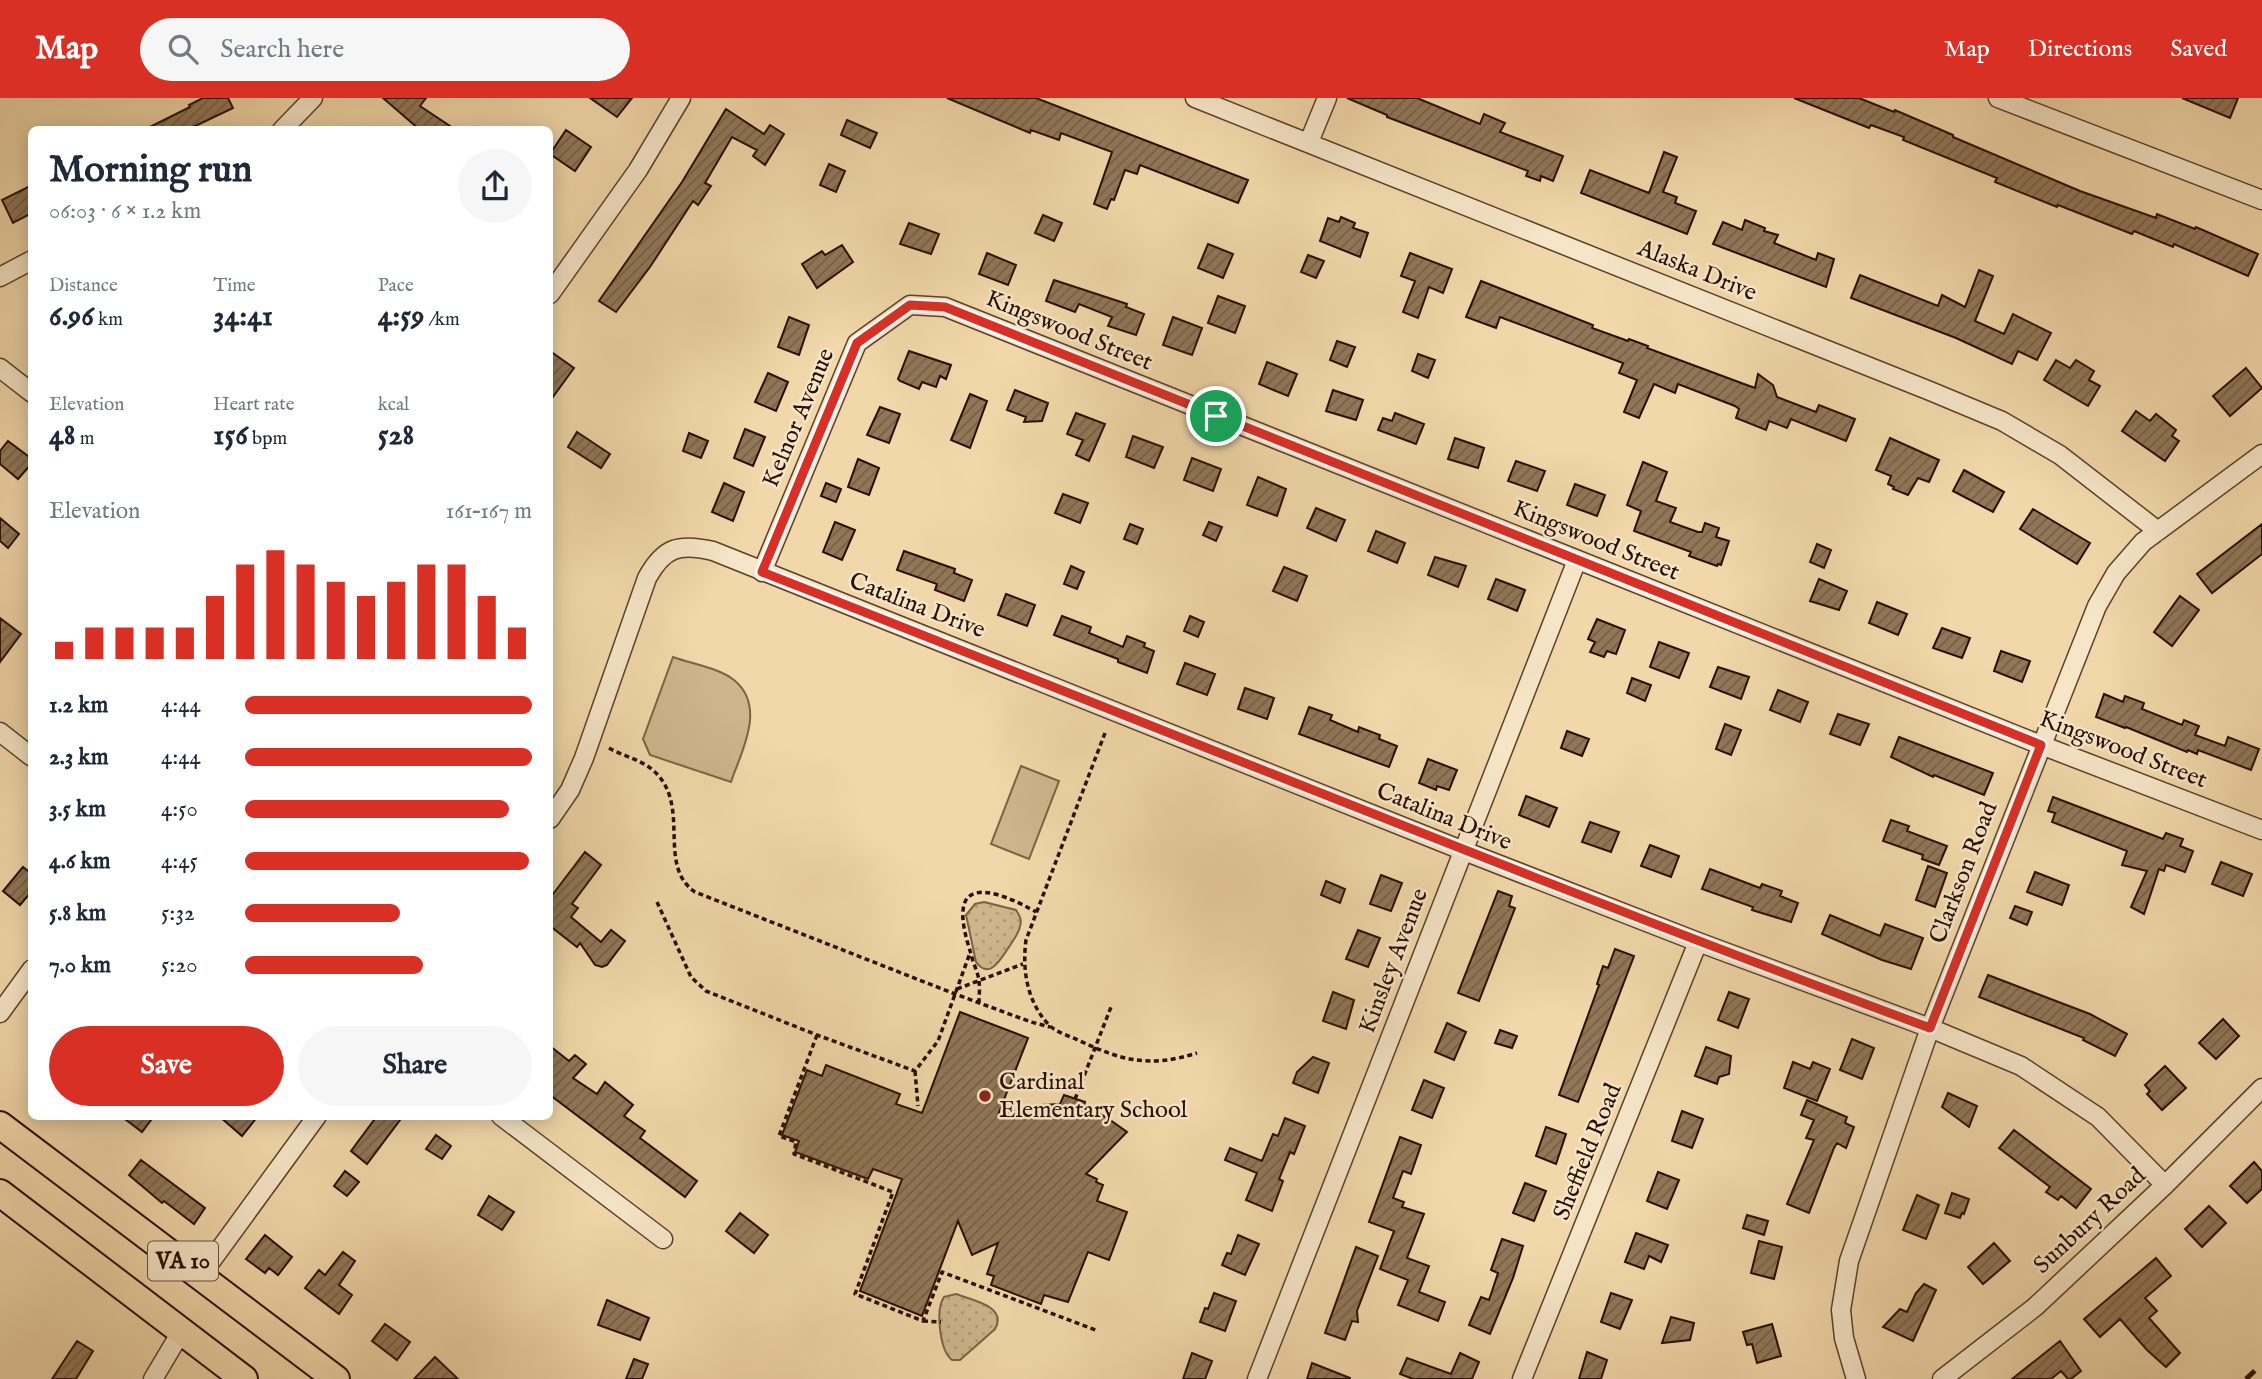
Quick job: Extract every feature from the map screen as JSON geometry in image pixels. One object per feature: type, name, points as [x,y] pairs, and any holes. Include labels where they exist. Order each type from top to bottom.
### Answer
[{"type":"main road","name":"VA 10","points":[[0,1125],[336,1379]]},
{"type":"main road","name":"VA 10","points":[[0,1194],[244,1379]]},
{"type":"street","points":[[286,126],[313,98]]},
{"type":"street","points":[[553,290],[638,170],[681,98]]},
{"type":"street","name":"Alaska Drive","points":[[1195,98],[2002,421],[2060,455],[2158,531]]},
{"type":"street","points":[[1309,142],[1327,98]]},
{"type":"street","points":[[1998,98],[2262,200]]},
{"type":"street","points":[[0,277],[28,262]]},
{"type":"street","name":"Kingswood Street","points":[[910,305],[945,307],[2041,745],[2262,830]]},
{"type":"street","name":"Kelnor Avenue","points":[[762,572],[857,343],[910,305]]},
{"type":"street","points":[[0,368],[28,390]]},
{"type":"street","name":"Clarkson Road","points":[[1856,1379],[1844,1338],[1841,1310],[1849,1261],[1930,1028],[2097,606],[2116,573],[2143,542],[2262,454]]},
{"type":"street","name":"Catalina Drive","points":[[553,815],[570,790],[584,758],[647,578],[662,556],[674,548],[713,551],[1464,851],[1930,1028],[2021,1066],[2098,1117],[2165,1185]]},
{"type":"street","name":"Kinsley Avenue","points":[[1257,1379],[1577,560]]},
{"type":"street","points":[[0,732],[28,754]]},
{"type":"street","name":"Sheffield Road","points":[[1522,1379],[1698,942]]},
{"type":"street","points":[[0,1013],[28,975]]},
{"type":"street","name":"Sunbury Road","points":[[1942,1379],[2035,1307],[2165,1185],[2262,1088]]},
{"type":"street","points":[[201,1275],[314,1120]]},
{"type":"street","points":[[506,1120],[663,1239]]},
{"type":"street","points":[[153,1379],[181,1332]]},
{"type":"path","points":[[1050,1027],[1034,1002],[1023,964],[1026,940],[1105,733]]},
{"type":"path","points":[[609,748],[647,766],[656,773],[668,791],[674,812],[677,867],[682,880],[700,895],[979,1003],[1050,1027],[1095,1048],[1144,1062],[1171,1061],[1197,1053]]},
{"type":"path","points":[[979,1003],[979,982],[970,953],[964,917],[964,904],[970,894],[979,891],[1018,902],[1036,912]]},
{"type":"path","points":[[657,902],[691,977],[712,995],[915,1070]]},
{"type":"path","points":[[918,1106],[915,1070],[938,1041],[970,953]]},
{"type":"path","points":[[956,992],[1023,964]]},
{"type":"path","points":[[1075,1099],[1111,1007]]},
{"type":"path","points":[[817,1035],[779,1136],[796,1142],[793,1154],[893,1192],[855,1294],[923,1321],[941,1322]]},
{"type":"path","points":[[923,1321],[942,1272],[1098,1331]]},
{"type":"shaded area","points":[[673,657],[721,672],[734,680],[744,691],[749,703],[749,730],[731,782],[650,755],[643,739]]},
{"type":"shaded area","points":[[1021,766],[1059,781],[1029,859],[991,844]]},
{"type":"shaded area","points":[[984,902],[1016,910],[1021,922],[1017,934],[1002,957],[990,969],[981,967],[976,962],[966,915],[975,904]]},
{"type":"shaded area","points":[[956,1294],[986,1305],[992,1309],[998,1321],[995,1329],[960,1360],[952,1360],[944,1348],[939,1320],[944,1297]]},
{"type":"building","points":[[203,98],[228,98],[233,108],[195,126],[152,126],[190,107],[189,105]]},
{"type":"building","points":[[383,98],[426,98],[420,106],[450,126],[415,126]]},
{"type":"building","points":[[590,98],[632,98],[617,117]]},
{"type":"building","points":[[947,98],[1036,98],[1248,180],[1238,203],[1140,165],[1137,174],[1125,170],[1114,200],[1111,199],[1107,209],[1094,204],[1112,152],[1061,133],[1059,140],[1031,130],[1030,133]]},
{"type":"building","points":[[1347,98],[1417,98],[1480,124],[1484,114],[1505,123],[1500,132],[1563,156],[1553,181],[1541,176],[1540,181],[1526,176],[1528,171],[1387,117]]},
{"type":"building","points":[[1794,98],[1859,98],[1894,112],[1895,110],[2080,191],[2156,218],[2157,214],[2195,229],[2196,227],[2258,254],[2248,276],[2174,244],[2173,247],[2134,231],[2132,234],[2058,205],[2057,207],[1995,182],[1997,178],[1903,140],[1904,137],[1871,125],[1869,128]]},
{"type":"building","points":[[2182,98],[2238,98],[2230,118]]},
{"type":"building","points":[[726,109],[764,134],[770,125],[784,134],[765,165],[753,156],[757,150],[732,137],[705,183],[711,186],[698,205],[693,201],[650,267],[616,312],[599,301],[682,182]]},
{"type":"building","points":[[847,120],[877,133],[870,148],[841,135]]},
{"type":"building","points":[[566,130],[591,147],[575,171],[553,156],[553,150]]},
{"type":"building","points":[[1664,152],[1677,157],[1663,192],[1677,197],[1675,203],[1696,211],[1687,234],[1581,193],[1590,170],[1649,193]]},
{"type":"building","points":[[829,164],[845,171],[836,192],[820,185]]},
{"type":"building","points":[[28,187],[28,215],[13,223],[2,200]]},
{"type":"building","points":[[1043,215],[1062,223],[1054,241],[1035,233]]},
{"type":"building","points":[[1341,217],[1355,223],[1353,228],[1368,233],[1360,257],[1320,241],[1328,218],[1339,222]]},
{"type":"building","points":[[1745,220],[1765,228],[1764,231],[1778,235],[1774,243],[1816,260],[1818,253],[1834,259],[1826,287],[1713,244],[1723,222],[1742,230]]},
{"type":"building","points":[[909,223],[939,234],[931,254],[900,244]]},
{"type":"building","points":[[1208,244],[1233,254],[1223,278],[1198,268]]},
{"type":"building","points":[[842,245],[853,262],[817,288],[802,264],[822,251],[825,255]]},
{"type":"building","points":[[987,253],[1016,265],[1008,285],[979,274]]},
{"type":"building","points":[[1410,253],[1452,269],[1443,293],[1429,287],[1418,318],[1403,312],[1415,281],[1401,276]]},
{"type":"building","points":[[1308,255],[1324,261],[1316,278],[1301,272]]},
{"type":"building","points":[[1979,270],[1993,276],[1975,321],[2004,334],[2013,314],[2051,333],[2037,360],[2018,351],[2012,364],[1956,338],[1851,298],[1860,275],[1938,306],[1942,295],[1965,307]]},
{"type":"building","points":[[1054,280],[1127,304],[1126,307],[1144,314],[1136,335],[1108,326],[1112,317],[1079,304],[1075,312],[1046,301]]},
{"type":"building","points":[[1481,281],[1593,325],[1592,328],[1628,341],[1629,339],[1755,388],[1758,374],[1773,385],[1777,397],[1816,412],[1819,405],[1855,419],[1846,441],[1791,419],[1787,428],[1769,421],[1766,430],[1736,418],[1739,409],[1735,406],[1678,384],[1675,393],[1654,384],[1639,418],[1624,412],[1637,380],[1619,373],[1623,363],[1500,317],[1496,328],[1466,317]]},
{"type":"building","points":[[1218,296],[1245,306],[1235,333],[1208,323]]},
{"type":"building","points":[[789,317],[809,325],[799,355],[778,347]]},
{"type":"building","points":[[1173,317],[1202,328],[1192,355],[1163,345]]},
{"type":"building","points":[[1337,341],[1355,347],[1347,367],[1330,360]]},
{"type":"building","points":[[909,351],[951,365],[946,379],[940,376],[936,387],[922,382],[919,389],[900,381],[898,379]]},
{"type":"building","points":[[553,353],[574,368],[553,397]]},
{"type":"building","points":[[1418,354],[1435,360],[1428,378],[1412,371]]},
{"type":"building","points":[[2056,360],[2070,368],[2076,360],[2094,371],[2089,380],[2100,386],[2088,406],[2044,380]]},
{"type":"building","points":[[1267,362],[1297,374],[1288,396],[1259,384]]},
{"type":"building","points":[[2246,368],[2262,388],[2230,416],[2213,396]]},
{"type":"building","points":[[768,373],[788,382],[776,411],[755,402]]},
{"type":"building","points":[[1015,390],[1048,403],[1042,421],[1024,422],[1026,417],[1007,410]]},
{"type":"building","points":[[1333,390],[1363,400],[1356,420],[1326,411]]},
{"type":"building","points":[[970,394],[987,401],[970,448],[951,440]]},
{"type":"building","points":[[880,407],[900,414],[889,443],[867,435]]},
{"type":"building","points":[[2136,411],[2150,421],[2156,414],[2176,430],[2172,436],[2179,441],[2165,461],[2122,431]]},
{"type":"building","points":[[1076,413],[1105,424],[1089,461],[1076,455],[1083,440],[1067,434]]},
{"type":"building","points":[[1395,413],[1424,424],[1416,444],[1378,430],[1383,418],[1392,421]]},
{"type":"building","points":[[745,429],[765,437],[753,466],[734,458]]},
{"type":"building","points":[[577,432],[610,454],[601,468],[568,447]]},
{"type":"building","points":[[689,433],[708,441],[701,458],[683,451]]},
{"type":"building","points":[[1133,436],[1163,447],[1154,468],[1126,457]]},
{"type":"building","points":[[1455,438],[1484,448],[1478,468],[1448,459]]},
{"type":"building","points":[[1890,438],[1939,460],[1929,482],[1918,478],[1908,495],[1888,484],[1891,476],[1876,470]]},
{"type":"building","points":[[8,441],[28,456],[28,468],[18,479],[0,464],[0,451]]},
{"type":"building","points":[[1192,458],[1221,469],[1213,491],[1184,480]]},
{"type":"building","points":[[858,459],[879,468],[869,495],[848,487]]},
{"type":"building","points":[[1516,461],[1545,471],[1537,491],[1508,481]]},
{"type":"building","points":[[1643,462],[1667,472],[1656,501],[1676,508],[1670,522],[1698,532],[1702,532],[1705,523],[1719,528],[1716,537],[1729,541],[1721,565],[1689,556],[1691,552],[1634,531],[1641,511],[1627,505]]},
{"type":"building","points":[[1964,470],[2004,492],[1993,512],[1953,491]]},
{"type":"building","points":[[1258,477],[1286,489],[1277,516],[1247,505]]},
{"type":"building","points":[[724,483],[744,492],[733,521],[712,512]]},
{"type":"building","points":[[826,483],[841,489],[836,502],[821,496]]},
{"type":"building","points":[[1575,484],[1605,495],[1597,516],[1567,505]]},
{"type":"building","points":[[1063,494],[1088,503],[1080,523],[1055,513]]},
{"type":"building","points":[[1316,508],[1345,520],[1336,541],[1307,528]]},
{"type":"building","points":[[2033,509],[2090,543],[2077,564],[2020,529]]},
{"type":"building","points":[[0,518],[19,534],[8,548],[0,541]]},
{"type":"building","points":[[835,522],[855,530],[842,560],[823,552]]},
{"type":"building","points":[[1209,522],[1222,527],[1216,541],[1203,535]]},
{"type":"building","points":[[1130,524],[1143,529],[1137,544],[1124,539]]},
{"type":"building","points":[[2262,524],[2262,554],[2212,593],[2197,574]]},
{"type":"building","points":[[1376,531],[1405,543],[1397,563],[1368,551]]},
{"type":"building","points":[[1817,544],[1831,550],[1824,568],[1810,562]]},
{"type":"building","points":[[904,551],[955,569],[954,573],[972,580],[964,601],[935,590],[937,584],[897,570]]},
{"type":"building","points":[[1435,557],[1466,566],[1458,587],[1428,575]]},
{"type":"building","points":[[1071,566],[1084,572],[1077,589],[1064,584]]},
{"type":"building","points":[[1284,567],[1307,576],[1297,601],[1273,591]]},
{"type":"building","points":[[1496,579],[1525,590],[1517,611],[1488,599]]},
{"type":"building","points":[[1819,579],[1847,591],[1839,610],[1810,601]]},
{"type":"building","points":[[1006,594],[1035,605],[1027,626],[998,615]]},
{"type":"building","points":[[2180,596],[2199,610],[2172,646],[2154,632]]},
{"type":"building","points":[[1877,602],[1907,614],[1898,635],[1869,623]]},
{"type":"building","points":[[1062,616],[1091,627],[1089,633],[1123,647],[1127,636],[1145,643],[1144,647],[1154,651],[1147,673],[1054,635]]},
{"type":"building","points":[[1190,616],[1204,622],[1198,637],[1184,631]]},
{"type":"building","points":[[0,618],[21,634],[0,662]]},
{"type":"building","points":[[1597,619],[1625,630],[1616,654],[1607,651],[1604,657],[1590,652],[1595,642],[1588,639]]},
{"type":"building","points":[[1942,628],[1970,638],[1962,658],[1933,648]]},
{"type":"building","points":[[1659,642],[1689,653],[1679,678],[1650,667]]},
{"type":"building","points":[[2001,651],[2030,661],[2022,682],[1994,671]]},
{"type":"building","points":[[1185,663],[1215,674],[1207,695],[1177,684]]},
{"type":"building","points":[[1718,667],[1749,677],[1741,699],[1710,687]]},
{"type":"building","points":[[1632,678],[1651,685],[1645,701],[1627,693]]},
{"type":"building","points":[[1245,688],[1274,698],[1267,719],[1238,709]]},
{"type":"building","points":[[1778,690],[1808,702],[1800,722],[1770,710]]},
{"type":"building","points":[[2104,694],[2123,702],[2125,696],[2144,703],[2142,709],[2182,725],[2184,720],[2199,726],[2195,735],[2225,746],[2228,737],[2259,749],[2251,770],[2198,750],[2197,754],[2188,750],[2187,752],[2096,717]]},
{"type":"building","points":[[1309,707],[1332,715],[1330,720],[1358,732],[1359,727],[1380,735],[1379,739],[1397,746],[1389,767],[1299,734]]},
{"type":"building","points":[[1838,714],[1869,724],[1860,745],[1830,734]]},
{"type":"building","points":[[1725,724],[1741,730],[1731,755],[1716,749]]},
{"type":"building","points":[[1567,731],[1589,739],[1582,756],[1561,748]]},
{"type":"building","points":[[1899,737],[1993,773],[1984,795],[1934,775],[1933,777],[1891,757]]},
{"type":"building","points":[[1428,759],[1457,770],[1449,790],[1437,786],[1436,790],[1419,783]]},
{"type":"building","points":[[1526,796],[1557,808],[1549,827],[1519,815]]},
{"type":"building","points":[[2053,797],[2163,839],[2166,833],[2183,839],[2180,846],[2193,851],[2185,872],[2166,865],[2164,871],[2159,869],[2144,914],[2131,907],[2147,871],[2122,865],[2127,851],[2052,822],[2055,813],[2048,811]]},
{"type":"building","points":[[1891,820],[1909,826],[1907,831],[1947,846],[1939,865],[1922,859],[1923,855],[1883,841]]},
{"type":"building","points":[[1590,822],[1619,832],[1611,852],[1582,842]]},
{"type":"building","points":[[1650,845],[1679,856],[1671,877],[1641,866]]},
{"type":"building","points":[[585,852],[601,865],[572,904],[578,908],[571,917],[601,942],[611,930],[625,941],[607,965],[595,965],[580,943],[577,947],[553,928],[553,894]]},
{"type":"building","points":[[2221,862],[2252,874],[2243,896],[2212,884]]},
{"type":"building","points":[[1928,866],[1947,873],[1935,907],[1916,900]]},
{"type":"building","points":[[23,867],[28,871],[28,896],[20,905],[3,891]]},
{"type":"building","points":[[1710,869],[1760,888],[1762,884],[1782,891],[1780,896],[1798,903],[1791,922],[1752,910],[1753,907],[1702,889]]},
{"type":"building","points":[[2035,872],[2069,885],[2062,905],[2027,892]]},
{"type":"building","points":[[1381,875],[1402,883],[1391,911],[1370,904]]},
{"type":"building","points":[[1326,881],[1345,889],[1340,903],[1321,895]]},
{"type":"building","points":[[1498,891],[1512,896],[1509,906],[1515,908],[1479,1001],[1458,993]]},
{"type":"building","points":[[2015,906],[2032,912],[2027,925],[2010,918]]},
{"type":"building","points":[[1830,915],[1880,936],[1885,924],[1923,938],[1911,969],[1882,960],[1822,934]]},
{"type":"building","points":[[1358,930],[1380,938],[1368,967],[1346,959]]},
{"type":"building","points":[[1615,949],[1634,956],[1578,1102],[1559,1095],[1599,985],[1597,984],[1603,966],[1608,968]]},
{"type":"building","points":[[1988,975],[2090,1014],[2127,1034],[2115,1056],[2083,1040],[2084,1038],[1979,997]]},
{"type":"building","points":[[1333,992],[1354,1000],[1346,1029],[1323,1021]]},
{"type":"building","points":[[1729,992],[1749,999],[1738,1028],[1718,1020]]},
{"type":"building","points":[[960,1012],[1028,1038],[998,1115],[1040,1105],[1060,1104],[1064,1095],[1085,1102],[1084,1106],[1127,1132],[1086,1174],[1103,1185],[1097,1201],[1127,1212],[1109,1260],[1088,1252],[1068,1302],[1044,1295],[1041,1304],[991,1285],[994,1276],[987,1274],[998,1243],[972,1255],[958,1221],[922,1316],[860,1291],[902,1179],[873,1169],[868,1179],[795,1152],[799,1141],[782,1135],[807,1070],[822,1076],[826,1065],[900,1094],[896,1104],[922,1113]]},
{"type":"building","points":[[2223,1019],[2239,1036],[2216,1059],[2199,1043]]},
{"type":"building","points":[[1447,1023],[1466,1032],[1454,1060],[1435,1052]]},
{"type":"building","points":[[1500,1030],[1517,1036],[1512,1048],[1495,1043]]},
{"type":"building","points":[[1852,1039],[1874,1048],[1862,1079],[1840,1070]]},
{"type":"building","points":[[1706,1047],[1731,1056],[1729,1074],[1719,1077],[1717,1084],[1695,1076]]},
{"type":"building","points":[[553,1048],[569,1061],[575,1055],[586,1064],[573,1078],[597,1094],[605,1082],[633,1105],[624,1116],[645,1131],[640,1138],[697,1181],[685,1197],[553,1097]]},
{"type":"building","points":[[1313,1057],[1329,1063],[1318,1093],[1293,1083],[1297,1072]]},
{"type":"building","points":[[1793,1062],[1810,1069],[1813,1062],[1830,1069],[1817,1101],[1784,1088]]},
{"type":"building","points":[[2165,1066],[2186,1088],[2162,1110],[2147,1094],[2150,1091],[2145,1085]]},
{"type":"building","points":[[1424,1080],[1444,1088],[1432,1118],[1412,1110]]},
{"type":"building","points":[[1948,1093],[1977,1106],[1969,1127],[1942,1107]]},
{"type":"building","points":[[1807,1100],[1847,1117],[1845,1123],[1854,1127],[1846,1148],[1837,1143],[1834,1148],[1809,1213],[1787,1204],[1814,1140],[1806,1138],[1814,1120],[1801,1115]]},
{"type":"building","points":[[1682,1111],[1703,1119],[1692,1148],[1672,1141]]},
{"type":"building","points":[[1285,1118],[1305,1126],[1294,1154],[1290,1152],[1279,1179],[1283,1181],[1272,1211],[1246,1200],[1257,1173],[1225,1160],[1230,1148],[1262,1161],[1273,1134],[1278,1136]]},
{"type":"building","points":[[126,1120],[151,1120],[142,1132]]},
{"type":"building","points":[[224,1120],[255,1120],[242,1136]]},
{"type":"building","points":[[374,1120],[400,1120],[367,1164],[351,1151]]},
{"type":"building","points":[[1546,1127],[1566,1134],[1556,1164],[1536,1156]]},
{"type":"building","points":[[2014,1130],[2091,1189],[2076,1208],[2061,1196],[2058,1200],[2046,1192],[2050,1187],[1999,1148]]},
{"type":"building","points":[[436,1135],[451,1146],[442,1159],[426,1149]]},
{"type":"building","points":[[1400,1137],[1421,1145],[1411,1174],[1403,1171],[1393,1198],[1404,1202],[1402,1207],[1424,1214],[1407,1258],[1429,1266],[1419,1292],[1445,1302],[1438,1321],[1398,1305],[1408,1280],[1380,1269],[1394,1231],[1369,1222]]},
{"type":"building","points":[[141,1160],[205,1208],[194,1224],[164,1201],[162,1203],[129,1175]]},
{"type":"building","points":[[2254,1162],[2262,1171],[2262,1189],[2247,1203],[2230,1186]]},
{"type":"building","points":[[345,1171],[359,1182],[347,1196],[334,1186]]},
{"type":"building","points":[[1658,1172],[1679,1180],[1667,1209],[1647,1201]]},
{"type":"building","points":[[1525,1183],[1546,1191],[1534,1221],[1513,1213]]},
{"type":"building","points":[[1952,1193],[1969,1199],[1960,1218],[1945,1213]]},
{"type":"building","points":[[1917,1195],[1939,1205],[1926,1239],[1903,1230]]},
{"type":"building","points":[[489,1196],[514,1212],[502,1230],[478,1215]]},
{"type":"building","points":[[2209,1206],[2226,1223],[2202,1247],[2185,1229]]},
{"type":"building","points":[[740,1213],[768,1235],[754,1253],[726,1231]]},
{"type":"building","points":[[1747,1215],[1768,1221],[1764,1235],[1743,1228]]},
{"type":"building","points":[[1636,1233],[1668,1245],[1661,1262],[1649,1256],[1644,1269],[1625,1262]]},
{"type":"building","points":[[265,1235],[292,1257],[278,1275],[269,1268],[265,1273],[246,1259]]},
{"type":"building","points":[[1238,1235],[1259,1244],[1245,1275],[1222,1265],[1227,1253],[1231,1254]]},
{"type":"building","points":[[1502,1239],[1523,1246],[1490,1334],[1469,1325],[1481,1297],[1489,1300],[1498,1273],[1491,1270]]},
{"type":"building","points":[[1759,1241],[1782,1247],[1774,1279],[1751,1273]]},
{"type":"building","points":[[1994,1243],[2010,1261],[1983,1284],[1968,1267]]},
{"type":"building","points":[[1356,1247],[1378,1256],[1357,1311],[1358,1322],[1352,1321],[1345,1340],[1325,1333]]},
{"type":"building","points":[[343,1252],[355,1261],[339,1285],[352,1295],[339,1314],[305,1288],[319,1270],[325,1275]]},
{"type":"building","points":[[2156,1258],[2171,1276],[2145,1298],[2157,1311],[2149,1318],[2180,1353],[2166,1367],[2120,1319],[2100,1337],[2084,1319]]},
{"type":"building","points":[[1924,1284],[1936,1290],[1913,1341],[1883,1327],[1900,1309],[1907,1312],[1916,1293]]},
{"type":"building","points":[[1214,1293],[1236,1301],[1225,1331],[1200,1322]]},
{"type":"building","points":[[1611,1293],[1632,1300],[1620,1329],[1601,1322]]},
{"type":"building","points":[[607,1300],[649,1318],[640,1340],[598,1325]]},
{"type":"building","points":[[1671,1317],[1694,1323],[1690,1340],[1662,1343]]},
{"type":"building","points":[[385,1324],[410,1342],[397,1360],[372,1341]]},
{"type":"building","points":[[1772,1324],[1781,1356],[1757,1363],[1752,1344],[1747,1345],[1743,1332]]},
{"type":"building","points":[[77,1341],[93,1351],[76,1379],[52,1379]]},
{"type":"building","points":[[2060,1341],[2081,1371],[2071,1379],[2061,1371],[2051,1379],[2012,1379]]},
{"type":"building","points":[[1587,1352],[1607,1360],[1601,1379],[1579,1379]]},
{"type":"building","points":[[1192,1353],[1212,1361],[1205,1379],[1183,1379]]},
{"type":"building","points":[[1460,1353],[1479,1362],[1472,1379],[1413,1379],[1400,1374],[1407,1358],[1451,1374]]},
{"type":"building","points":[[435,1357],[458,1379],[414,1379]]},
{"type":"building","points":[[634,1359],[648,1364],[642,1379],[626,1379]]},
{"type":"building","points":[[1312,1363],[1350,1378],[1350,1379],[1307,1379]]},
{"type":"railway","points":[[2246,1379],[2262,1364]]},
{"type":"place","name":"Cardinal Elementary School","points":[[985,1096]]},
{"type":"route","points":[[910,305],[945,307],[1216,416],[2041,745],[1930,1028],[1464,851],[762,572],[857,343],[910,305]]}]
